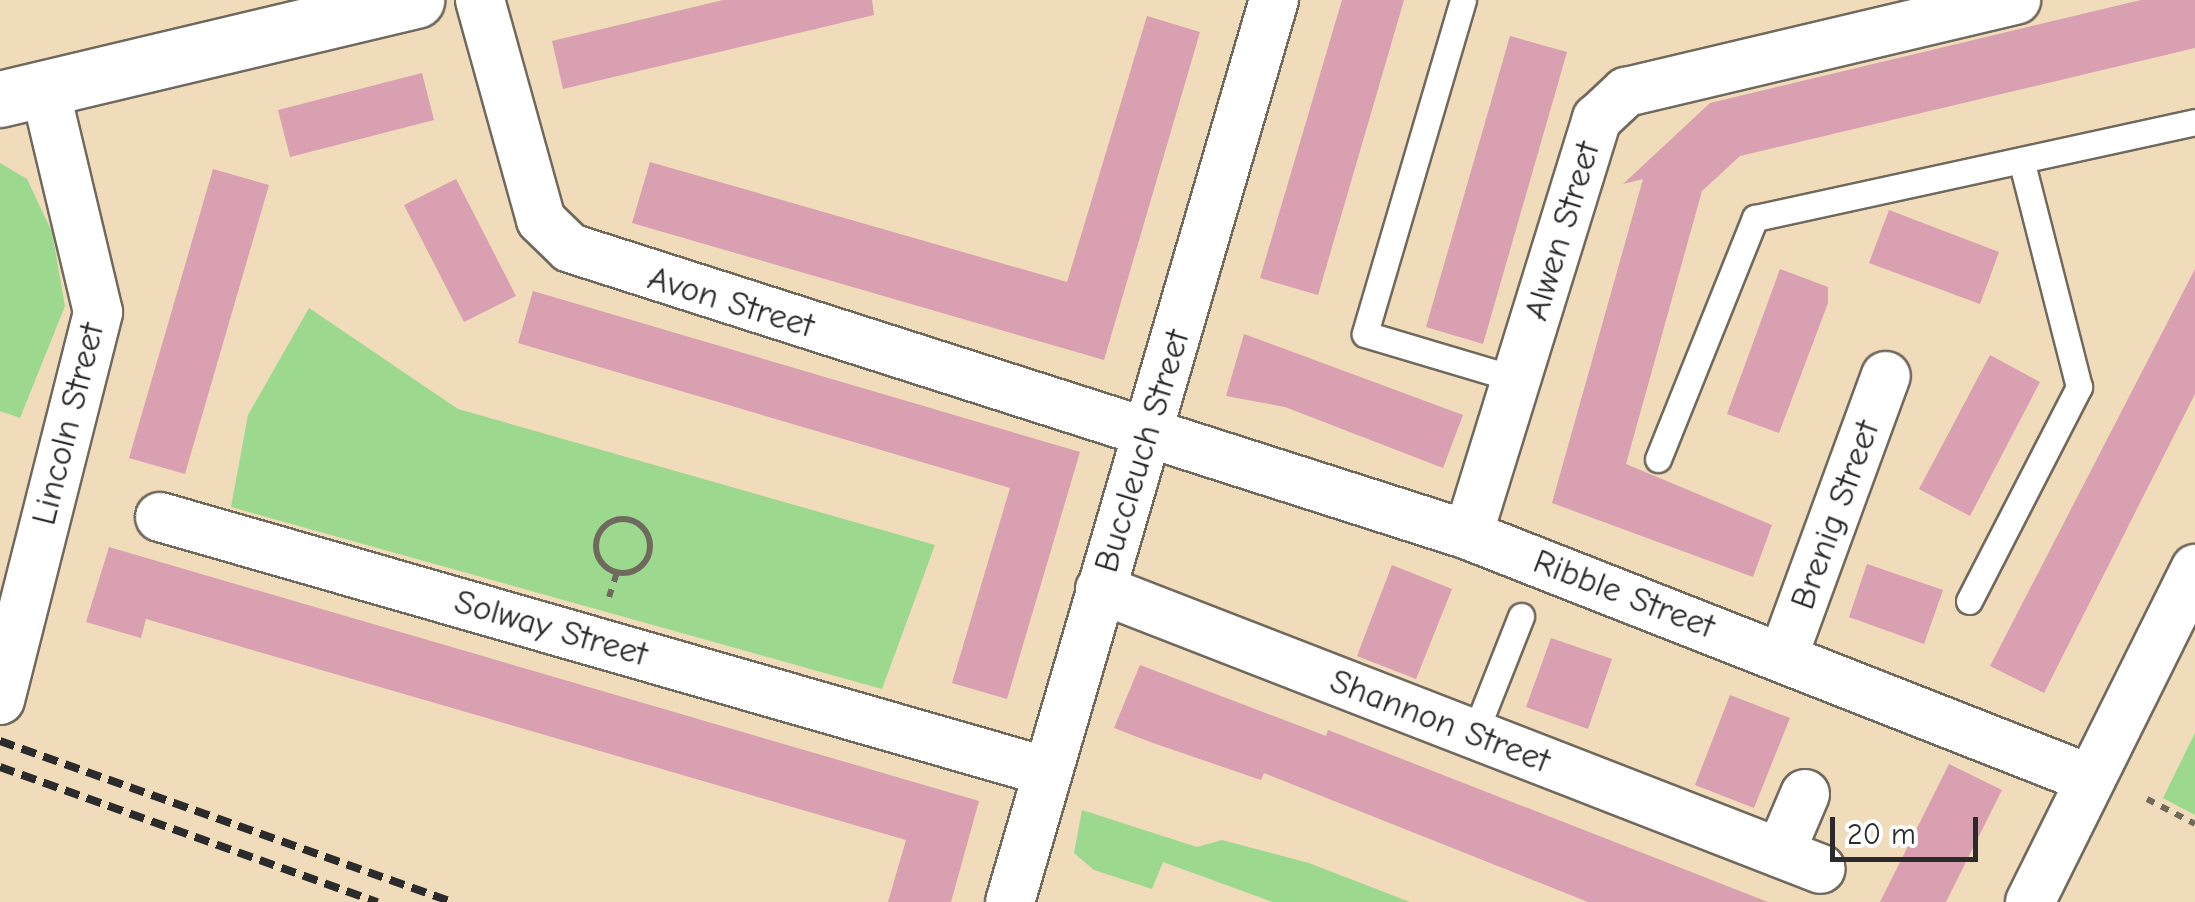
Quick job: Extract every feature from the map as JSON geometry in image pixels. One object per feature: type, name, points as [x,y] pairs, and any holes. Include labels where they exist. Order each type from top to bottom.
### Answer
[{"type":"street","points":[[22,94],[416,0]]},
{"type":"street","name":"Avon Street","points":[[480,0],[541,220],[570,248],[1151,428]]},
{"type":"street","name":"Buccleuch Street","points":[[1010,902],[1274,0]]},
{"type":"street","name":"Alwen Street","points":[[1468,535],[1597,119],[1626,92],[2016,0]]},
{"type":"street","name":"Lincoln Street","points":[[0,700],[98,312],[22,94]]},
{"type":"street","name":"Brenig Street","points":[[1784,654],[1886,376]]},
{"type":"street","name":"Ribble Street","points":[[1151,428],[1468,535],[1784,654],[2090,778]]},
{"type":"street","name":"Solway Street","points":[[160,516],[1048,772]]},
{"type":"street","points":[[2030,902],[2195,569]]},
{"type":"street","name":"Shannon Street","points":[[1100,589],[1801,861],[1804,794]]},
{"type":"lane","points":[[1463,0],[1365,334],[1516,379]]},
{"type":"lane","points":[[1658,459],[1755,218],[2195,122]]},
{"type":"lane","points":[[1969,601],[2079,387],[2021,160]]},
{"type":"lane","points":[[1474,734],[1521,616]]},
{"type":"path","points":[[617,519],[642,524],[646,561],[638,572],[618,569],[598,561],[598,530],[617,519]]},
{"type":"path","points":[[2147,799],[2195,824]]},
{"type":"green space","points":[[0,163],[27,179],[52,232],[65,306],[20,418],[0,411]]},
{"type":"green space","points":[[309,308],[458,409],[935,545],[882,689],[231,507],[248,415]]},
{"type":"green space","points":[[2195,733],[2195,815],[2163,798]]},
{"type":"green space","points":[[1082,810],[1197,847],[1222,840],[1309,863],[1410,902],[1273,902],[1163,862],[1152,889],[1094,870],[1074,853]]},
{"type":"building","points":[[723,0],[872,0],[874,15],[563,89],[552,41]]},
{"type":"building","points":[[1342,0],[1404,0],[1318,295],[1260,278]]},
{"type":"building","points":[[2141,0],[2195,0],[2195,48],[1740,156],[1702,191],[1626,464],[1772,525],[1753,577],[1552,503],[1643,179],[1623,184],[1710,103]]},
{"type":"building","points":[[1147,16],[1200,32],[1104,360],[632,223],[650,162],[1067,282]]},
{"type":"building","points":[[1510,36],[1567,52],[1483,344],[1426,327]]},
{"type":"building","points":[[422,73],[434,120],[290,157],[278,110]]},
{"type":"building","points":[[213,169],[269,185],[185,474],[129,458]]},
{"type":"building","points":[[456,179],[516,296],[464,322],[404,205]]},
{"type":"building","points":[[1889,210],[1999,252],[1980,304],[1869,263]]},
{"type":"building","points":[[1780,269],[1828,287],[1828,303],[1779,433],[1727,414]]},
{"type":"building","points":[[2195,269],[2195,394],[2044,693],[1990,666]]},
{"type":"building","points":[[533,291],[1080,452],[1007,699],[952,683],[1010,488],[518,343]]},
{"type":"building","points":[[1244,334],[1463,415],[1443,468],[1285,407],[1226,396]]},
{"type":"building","points":[[1990,355],[2040,382],[1970,516],[1919,489]]},
{"type":"building","points":[[109,547],[979,801],[951,902],[888,902],[906,840],[146,619],[141,638],[86,622]]},
{"type":"building","points":[[1867,564],[1943,590],[1924,644],[1849,617]]},
{"type":"building","points":[[1392,565],[1452,589],[1416,679],[1357,656]]},
{"type":"building","points":[[1551,638],[1612,659],[1588,729],[1526,707]]},
{"type":"building","points":[[1140,665],[1326,736],[1328,730],[1768,902],[1588,902],[1264,773],[1261,780],[1153,743],[1114,728]]},
{"type":"building","points":[[1730,695],[1790,718],[1754,808],[1695,785]]},
{"type":"building","points":[[1949,764],[2002,790],[1946,902],[1880,902]]},
{"type":"railway","points":[[0,741],[452,902]]},
{"type":"railway","points":[[0,767],[378,902]]}]
